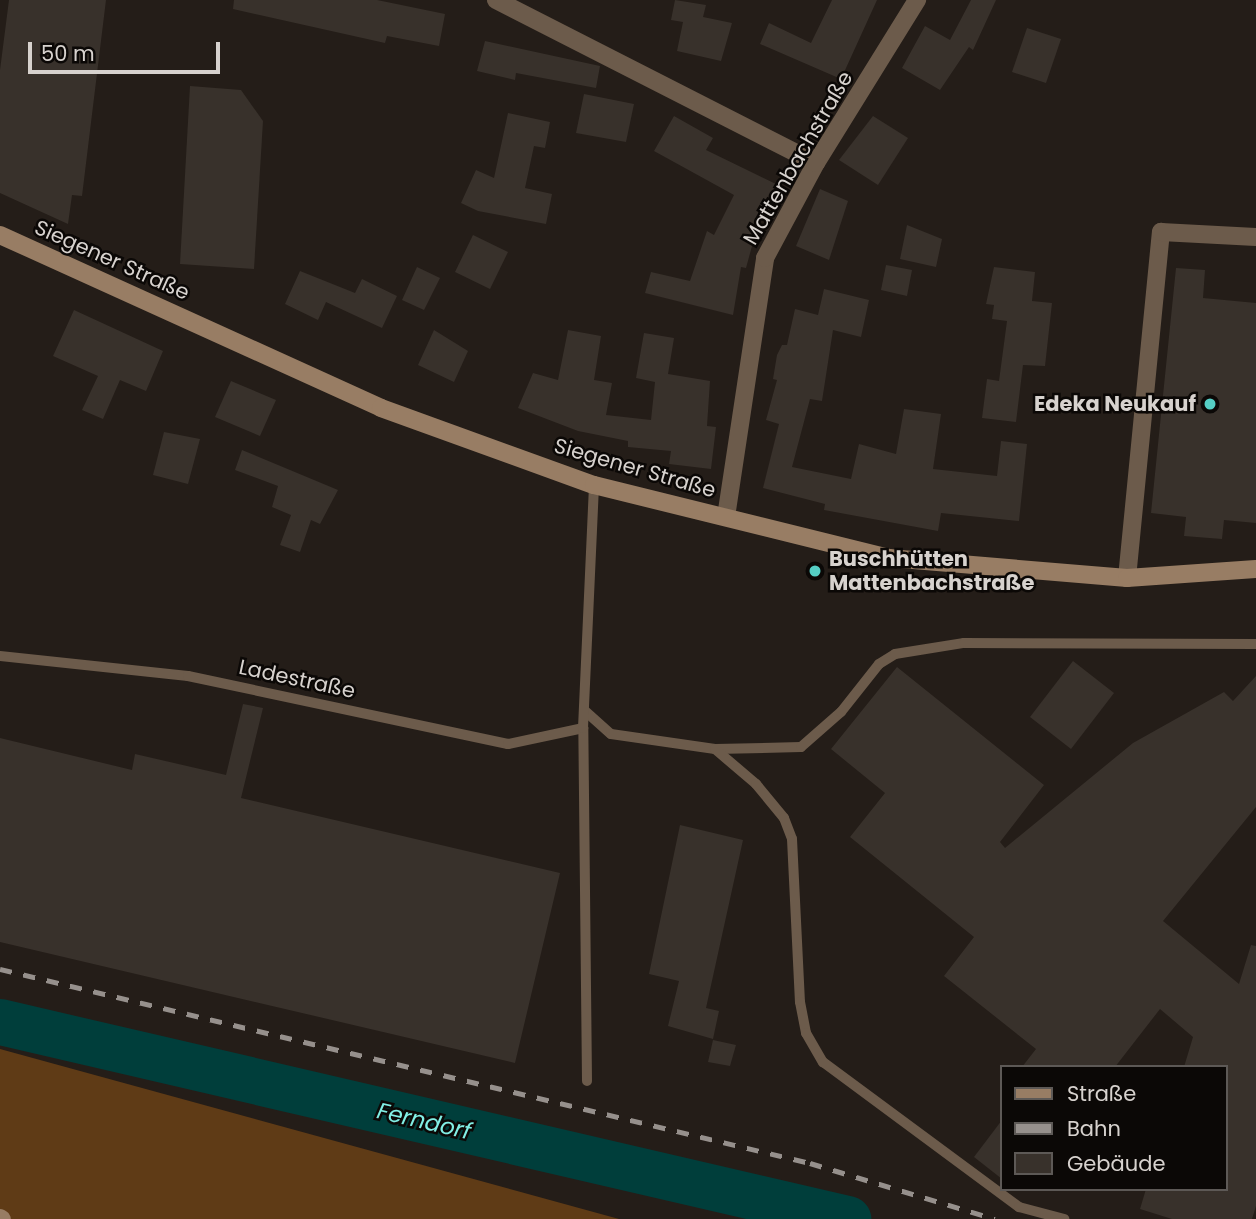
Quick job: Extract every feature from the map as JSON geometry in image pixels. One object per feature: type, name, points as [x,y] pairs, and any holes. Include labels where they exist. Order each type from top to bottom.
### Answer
[{"type":"main road","name":"Siegener Straße","points":[[0,235],[382,408],[594,485],[889,558],[1128,578],[1256,569]]},
{"type":"street","points":[[496,0],[816,163]]},
{"type":"street","name":"Mattenbachstraße","points":[[726,517],[765,258],[816,163],[917,0]]},
{"type":"street","points":[[1128,578],[1161,232],[1256,237]]},
{"type":"lane","points":[[587,1081],[583,728],[594,485]]},
{"type":"lane","points":[[584,710],[611,734],[715,749],[801,747],[841,712],[879,664],[895,654],[964,643],[1256,644]]},
{"type":"lane","name":"Ladestraße","points":[[0,656],[188,676],[508,744],[583,728]]},
{"type":"lane","points":[[715,749],[756,784],[784,818],[792,839],[800,1002],[806,1033],[823,1062],[1019,1207],[1064,1219]]},
{"type":"shaded area","points":[[0,1049],[619,1219],[0,1219]]},
{"type":"building","points":[[9,0],[106,0],[82,196],[72,195],[68,224],[0,193],[0,70]]},
{"type":"building","points":[[234,0],[377,0],[445,14],[439,46],[387,36],[385,43],[233,9]]},
{"type":"building","points":[[675,0],[706,5],[703,17],[732,23],[721,61],[677,51],[683,22],[671,20]]},
{"type":"building","points":[[832,0],[877,0],[841,79],[760,44],[769,23],[811,43]]},
{"type":"building","points":[[971,0],[996,0],[973,50],[969,47],[940,90],[902,68],[925,26],[950,40]]},
{"type":"building","points":[[1027,28],[1061,39],[1046,83],[1012,72]]},
{"type":"building","points":[[485,41],[600,66],[596,88],[516,73],[515,80],[477,71]]},
{"type":"building","points":[[190,86],[241,90],[263,121],[254,269],[180,264]]},
{"type":"building","points":[[584,94],[634,104],[626,142],[576,133]]},
{"type":"building","points":[[508,113],[550,122],[545,148],[534,146],[525,188],[552,194],[546,224],[478,211],[461,203],[476,170],[494,178]]},
{"type":"building","points":[[674,116],[713,138],[706,150],[780,186],[764,219],[760,217],[746,268],[741,267],[733,315],[645,293],[651,272],[690,281],[707,231],[714,235],[734,195],[654,151]]},
{"type":"building","points":[[873,116],[908,138],[878,185],[839,160]]},
{"type":"building","points":[[820,189],[848,201],[829,260],[796,246]]},
{"type":"building","points":[[907,225],[942,239],[936,267],[900,259]]},
{"type":"building","points":[[473,235],[508,252],[490,289],[455,272]]},
{"type":"building","points":[[886,265],[912,270],[907,296],[881,290]]},
{"type":"building","points":[[417,267],[440,278],[424,310],[402,300]]},
{"type":"building","points":[[994,267],[1035,272],[1032,301],[1052,303],[1045,366],[1023,365],[1016,422],[982,418],[987,379],[999,381],[1007,321],[992,319],[994,305],[986,304]]},
{"type":"building","name":"Edeka Neukauf","points":[[1176,268],[1205,270],[1203,298],[1256,303],[1256,523],[1224,520],[1222,539],[1184,536],[1186,517],[1151,513]]},
{"type":"building","points":[[300,271],[355,293],[362,279],[397,296],[382,328],[326,302],[318,320],[285,304]]},
{"type":"building","points":[[824,289],[869,300],[861,337],[833,330],[822,401],[810,399],[792,467],[851,479],[859,444],[896,454],[904,409],[941,414],[933,469],[997,476],[1001,441],[1027,444],[1019,521],[941,513],[938,531],[824,510],[825,504],[763,488],[779,424],[766,420],[777,380],[773,379],[777,355],[782,345],[787,345],[795,309],[818,315]]},
{"type":"building","points":[[74,310],[163,351],[146,391],[120,380],[103,419],[82,410],[98,376],[53,356]]},
{"type":"building","points":[[434,330],[468,351],[454,382],[418,365]]},
{"type":"building","points":[[568,330],[601,336],[594,380],[612,383],[606,415],[651,420],[655,382],[636,378],[644,333],[674,338],[668,374],[710,381],[707,426],[716,427],[711,469],[669,464],[671,451],[628,447],[628,441],[578,431],[518,408],[533,373],[558,380]]},
{"type":"building","points":[[231,381],[276,400],[260,436],[215,417]]},
{"type":"building","points":[[164,432],[200,439],[188,484],[153,475]]},
{"type":"building","points":[[242,450],[338,490],[320,524],[311,520],[300,552],[280,545],[291,515],[272,507],[278,486],[235,470]]},
{"type":"building","points":[[1073,661],[1114,693],[1071,749],[1030,717]]},
{"type":"building","points":[[897,667],[1044,785],[1000,842],[1005,848],[1133,743],[1224,692],[1233,701],[1256,676],[1256,807],[1163,921],[1239,984],[1251,945],[1256,946],[1256,1206],[1252,1219],[1172,1219],[1140,1209],[1145,1191],[1228,1191],[1228,1065],[1185,1065],[1193,1037],[1160,1009],[1117,1065],[1024,1065],[1036,1049],[944,976],[974,937],[850,837],[885,793],[831,749]]},
{"type":"building","points":[[243,704],[263,708],[241,798],[560,873],[515,1063],[0,942],[0,738],[132,770],[135,754],[226,775]]},
{"type":"building","points":[[680,825],[743,840],[706,1008],[719,1011],[713,1039],[668,1026],[679,981],[649,974]]},
{"type":"building","points":[[713,1040],[736,1045],[730,1066],[708,1062]]},
{"type":"building","points":[[1000,1123],[1000,1177],[974,1157]]},
{"type":"waterway","name":"Ferndorf","points":[[0,1022],[848,1219]]},
{"type":"railway","points":[[0,969],[810,1163],[995,1219]]},
{"type":"place","name":"Edeka Neukauf","points":[[1210,404]]},
{"type":"place","name":"Buschhütten Mattenbachstraße","points":[[815,571]]}]
